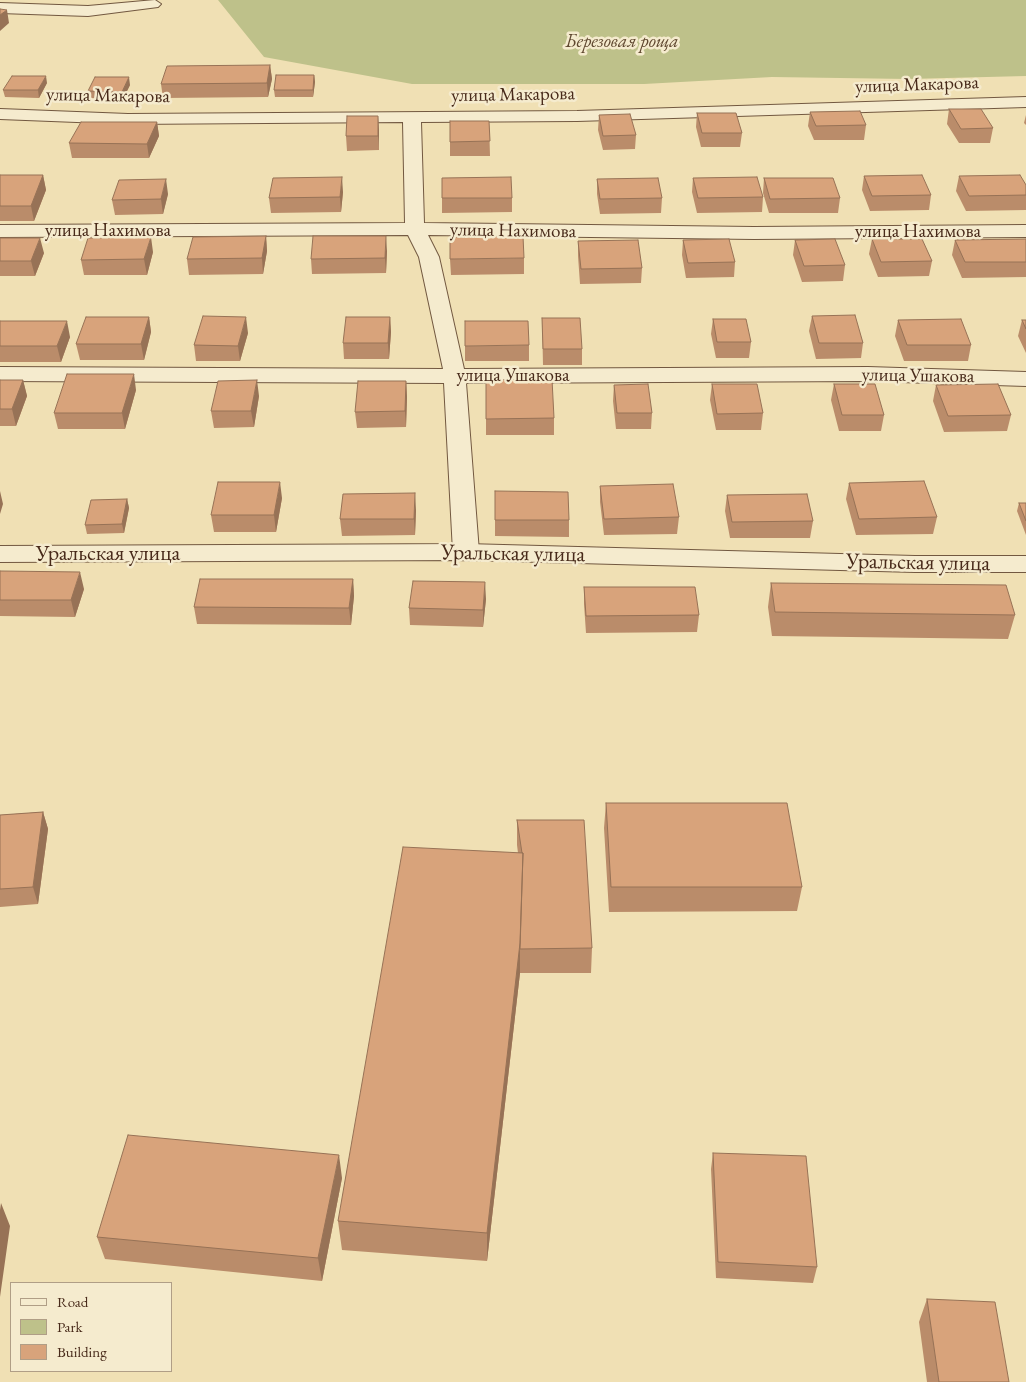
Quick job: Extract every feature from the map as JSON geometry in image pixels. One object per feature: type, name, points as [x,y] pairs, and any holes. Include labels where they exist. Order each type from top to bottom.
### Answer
[{"type":"street","points":[[0,8],[88,11],[153,4]]},
{"type":"street","name":"улица Макарова","points":[[0,114],[128,118],[577,116],[1026,102]]},
{"type":"street","points":[[412,117],[415,229],[429,257],[455,376],[466,552]]},
{"type":"street","name":"улица Нахимова","points":[[0,231],[415,229],[744,233],[1026,232]]},
{"type":"street","name":"улица Ушакова","points":[[0,374],[455,376],[868,374],[1026,379]]},
{"type":"street","name":"Уральская улица","points":[[0,554],[466,552],[915,564],[1026,564]]},
{"type":"green space","name":"Березовая роща","points":[[218,0],[1026,0],[1026,76],[908,79],[772,77],[644,84],[412,84],[264,57]]},
{"type":"building","points":[[0,9],[7,10],[0,15]]},
{"type":"building","points":[[270,65],[267,83],[161,84],[167,66]]},
{"type":"building","points":[[276,75],[314,75],[313,90],[274,90]]},
{"type":"building","points":[[12,76],[46,76],[38,90],[3,90]]},
{"type":"building","points":[[95,77],[129,77],[122,92],[88,91]]},
{"type":"building","points":[[949,109],[981,109],[993,128],[961,129]]},
{"type":"building","points":[[860,111],[866,125],[816,126],[810,112]]},
{"type":"building","points":[[697,113],[736,113],[742,133],[702,133]]},
{"type":"building","points":[[630,114],[636,135],[603,136],[599,115]]},
{"type":"building","points":[[347,116],[378,116],[378,136],[346,136]]},
{"type":"building","points":[[450,121],[489,121],[490,141],[450,142]]},
{"type":"building","points":[[81,122],[157,122],[147,144],[69,143]]},
{"type":"building","points":[[0,175],[43,175],[31,206],[0,206]]},
{"type":"building","points":[[922,175],[931,195],[872,196],[864,176]]},
{"type":"building","points":[[1020,175],[1026,185],[1026,195],[969,196],[959,176]]},
{"type":"building","points":[[342,177],[340,197],[269,198],[273,178]]},
{"type":"building","points":[[511,177],[512,198],[442,198],[442,178]]},
{"type":"building","points":[[757,177],[763,197],[698,198],[693,178]]},
{"type":"building","points":[[658,178],[662,198],[600,199],[597,179]]},
{"type":"building","points":[[764,178],[833,178],[840,198],[770,199]]},
{"type":"building","points":[[166,179],[161,199],[112,200],[119,180]]},
{"type":"building","points":[[266,236],[262,258],[187,259],[193,237]]},
{"type":"building","points":[[313,236],[386,236],[385,258],[311,259]]},
{"type":"building","points":[[523,236],[524,258],[450,259],[450,237]]},
{"type":"building","points":[[151,237],[144,259],[81,260],[88,238]]},
{"type":"building","points":[[0,238],[40,238],[31,261],[0,261]]},
{"type":"building","points":[[729,239],[735,262],[688,263],[683,240]]},
{"type":"building","points":[[835,239],[845,265],[804,266],[795,240]]},
{"type":"building","points":[[872,239],[922,239],[932,261],[881,262]]},
{"type":"building","points":[[1026,239],[1026,262],[965,262],[955,240]]},
{"type":"building","points":[[638,240],[642,268],[581,269],[578,241]]},
{"type":"building","points":[[855,315],[863,343],[819,343],[812,316]]},
{"type":"building","points":[[203,316],[246,317],[238,346],[194,345]]},
{"type":"building","points":[[86,317],[149,317],[141,344],[76,344]]},
{"type":"building","points":[[346,317],[390,317],[388,343],[343,343]]},
{"type":"building","points":[[542,318],[580,318],[582,349],[543,349]]},
{"type":"building","points":[[713,319],[746,319],[751,342],[717,342]]},
{"type":"building","points":[[961,319],[971,345],[907,345],[898,320]]},
{"type":"building","points":[[1022,320],[1026,320],[1026,329]]},
{"type":"building","points":[[0,321],[67,321],[57,346],[0,346]]},
{"type":"building","points":[[465,321],[528,321],[529,345],[465,346]]},
{"type":"building","points":[[67,374],[134,374],[122,413],[54,413]]},
{"type":"building","points":[[552,379],[554,418],[486,419],[486,380]]},
{"type":"building","points":[[0,380],[23,380],[12,409],[0,409]]},
{"type":"building","points":[[257,380],[251,411],[211,411],[218,381]]},
{"type":"building","points":[[358,381],[406,381],[405,411],[355,412]]},
{"type":"building","points":[[648,384],[652,413],[617,413],[614,385]]},
{"type":"building","points":[[712,384],[757,384],[763,413],[717,414]]},
{"type":"building","points":[[834,384],[875,384],[884,415],[842,415]]},
{"type":"building","points":[[998,384],[1011,415],[948,416],[936,385]]},
{"type":"building","points":[[924,481],[937,517],[859,519],[849,483]]},
{"type":"building","points":[[218,482],[280,482],[274,515],[211,515]]},
{"type":"building","points":[[673,484],[679,517],[604,519],[600,486]]},
{"type":"building","points":[[495,491],[568,492],[569,520],[495,520]]},
{"type":"building","points":[[415,493],[414,519],[340,519],[343,494]]},
{"type":"building","points":[[807,494],[813,521],[732,522],[727,495]]},
{"type":"building","points":[[127,499],[122,524],[85,525],[91,500]]},
{"type":"building","points":[[1019,503],[1026,503],[1026,521]]},
{"type":"building","points":[[0,571],[80,572],[71,600],[0,600]]},
{"type":"building","points":[[200,579],[353,579],[349,608],[194,607]]},
{"type":"building","points":[[413,581],[485,582],[483,610],[409,608]]},
{"type":"building","points":[[771,583],[1006,585],[1015,615],[775,612]]},
{"type":"building","points":[[584,587],[695,587],[699,615],[586,616]]},
{"type":"building","points":[[606,803],[787,803],[802,887],[611,887]]},
{"type":"building","points":[[43,812],[33,887],[0,889],[0,815]]},
{"type":"building","points":[[517,820],[584,820],[592,948],[520,949],[523,853]]},
{"type":"building","points":[[403,847],[523,853],[520,943],[487,1233],[338,1221]]},
{"type":"building","points":[[128,1135],[339,1155],[318,1258],[97,1237]]},
{"type":"building","points":[[713,1153],[806,1156],[817,1267],[718,1262]]},
{"type":"building","points":[[927,1299],[995,1302],[1009,1382],[939,1382]]}]
